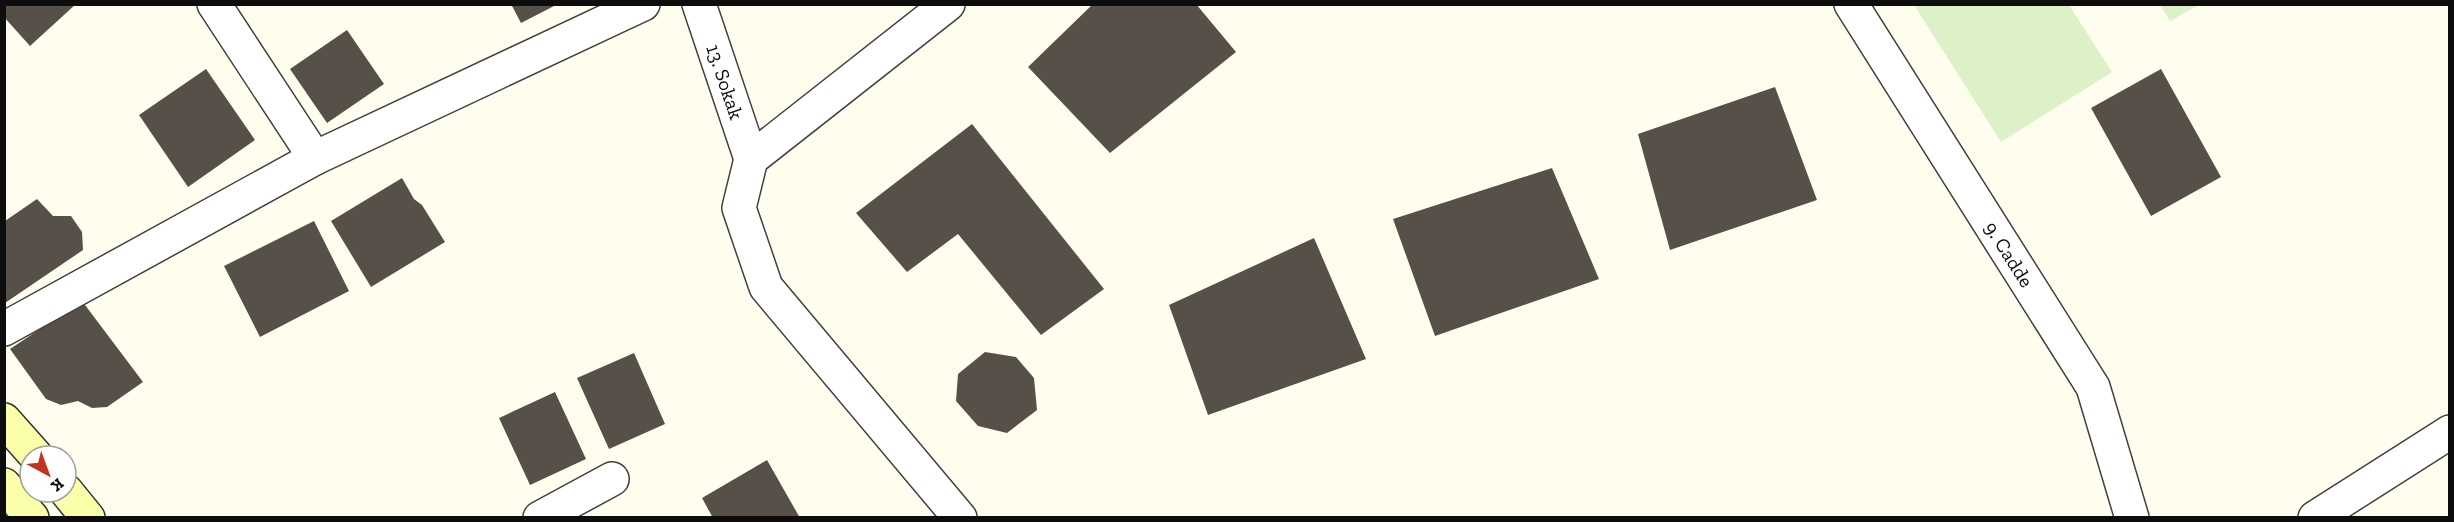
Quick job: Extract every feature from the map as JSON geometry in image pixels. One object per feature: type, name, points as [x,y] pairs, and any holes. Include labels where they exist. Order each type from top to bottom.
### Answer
[{"type":"main road","points":[[4,420],[25,444]]},
{"type":"main road","points":[[4,485],[32,518]]},
{"type":"main road","points":[[77,504],[88,518]]},
{"type":"street","points":[[214,4],[315,158]]},
{"type":"street","points":[[4,329],[315,158],[643,4]]},
{"type":"street","name":"13. Sokak","points":[[699,4],[752,159]]},
{"type":"street","points":[[948,4],[752,159],[739,208],[766,287],[960,518]]},
{"type":"street","name":"9. Cadde","points":[[1851,4],[2093,387],[2132,518]]},
{"type":"street","points":[[2315,518],[2450,432]]},
{"type":"street","points":[[540,518],[612,479]]},
{"type":"green space","points":[[1914,5],[2069,5],[2112,72],[2001,142]]},
{"type":"green space","points":[[2160,5],[2199,5],[2170,21]]},
{"type":"building","points":[[4,4],[76,4],[30,46],[4,17]]},
{"type":"building","points":[[511,4],[558,4],[521,23]]},
{"type":"building","points":[[1093,4],[1196,4],[1236,52],[1110,153],[1028,67]]},
{"type":"building","points":[[347,30],[384,84],[327,123],[290,69]]},
{"type":"building","points":[[206,69],[255,140],[188,187],[139,115]]},
{"type":"building","points":[[2161,69],[2221,177],[2151,216],[2091,108]]},
{"type":"building","points":[[1775,87],[1817,200],[1670,250],[1638,134]]},
{"type":"building","points":[[972,124],[1104,289],[1041,335],[958,234],[907,272],[856,213]]},
{"type":"building","points":[[1552,168],[1599,279],[1435,336],[1393,219]]},
{"type":"building","points":[[402,178],[445,242],[371,287],[331,221]]},
{"type":"building","points":[[37,199],[53,216],[71,216],[82,232],[83,250],[5,303],[5,221]]},
{"type":"building","points":[[314,221],[349,291],[260,337],[224,266]]},
{"type":"building","points":[[1314,238],[1366,359],[1208,415],[1169,305]]},
{"type":"building","points":[[82,301],[143,382],[107,407],[92,408],[78,401],[61,405],[46,399],[10,349]]},
{"type":"building","points":[[985,352],[1016,357],[1034,378],[1037,410],[1007,433],[978,426],[956,401],[958,374]]},
{"type":"building","points":[[634,353],[665,424],[609,449],[577,378]]},
{"type":"building","points":[[555,392],[586,459],[530,485],[499,418]]},
{"type":"building","points":[[767,460],[800,518],[713,518],[702,498]]}]
